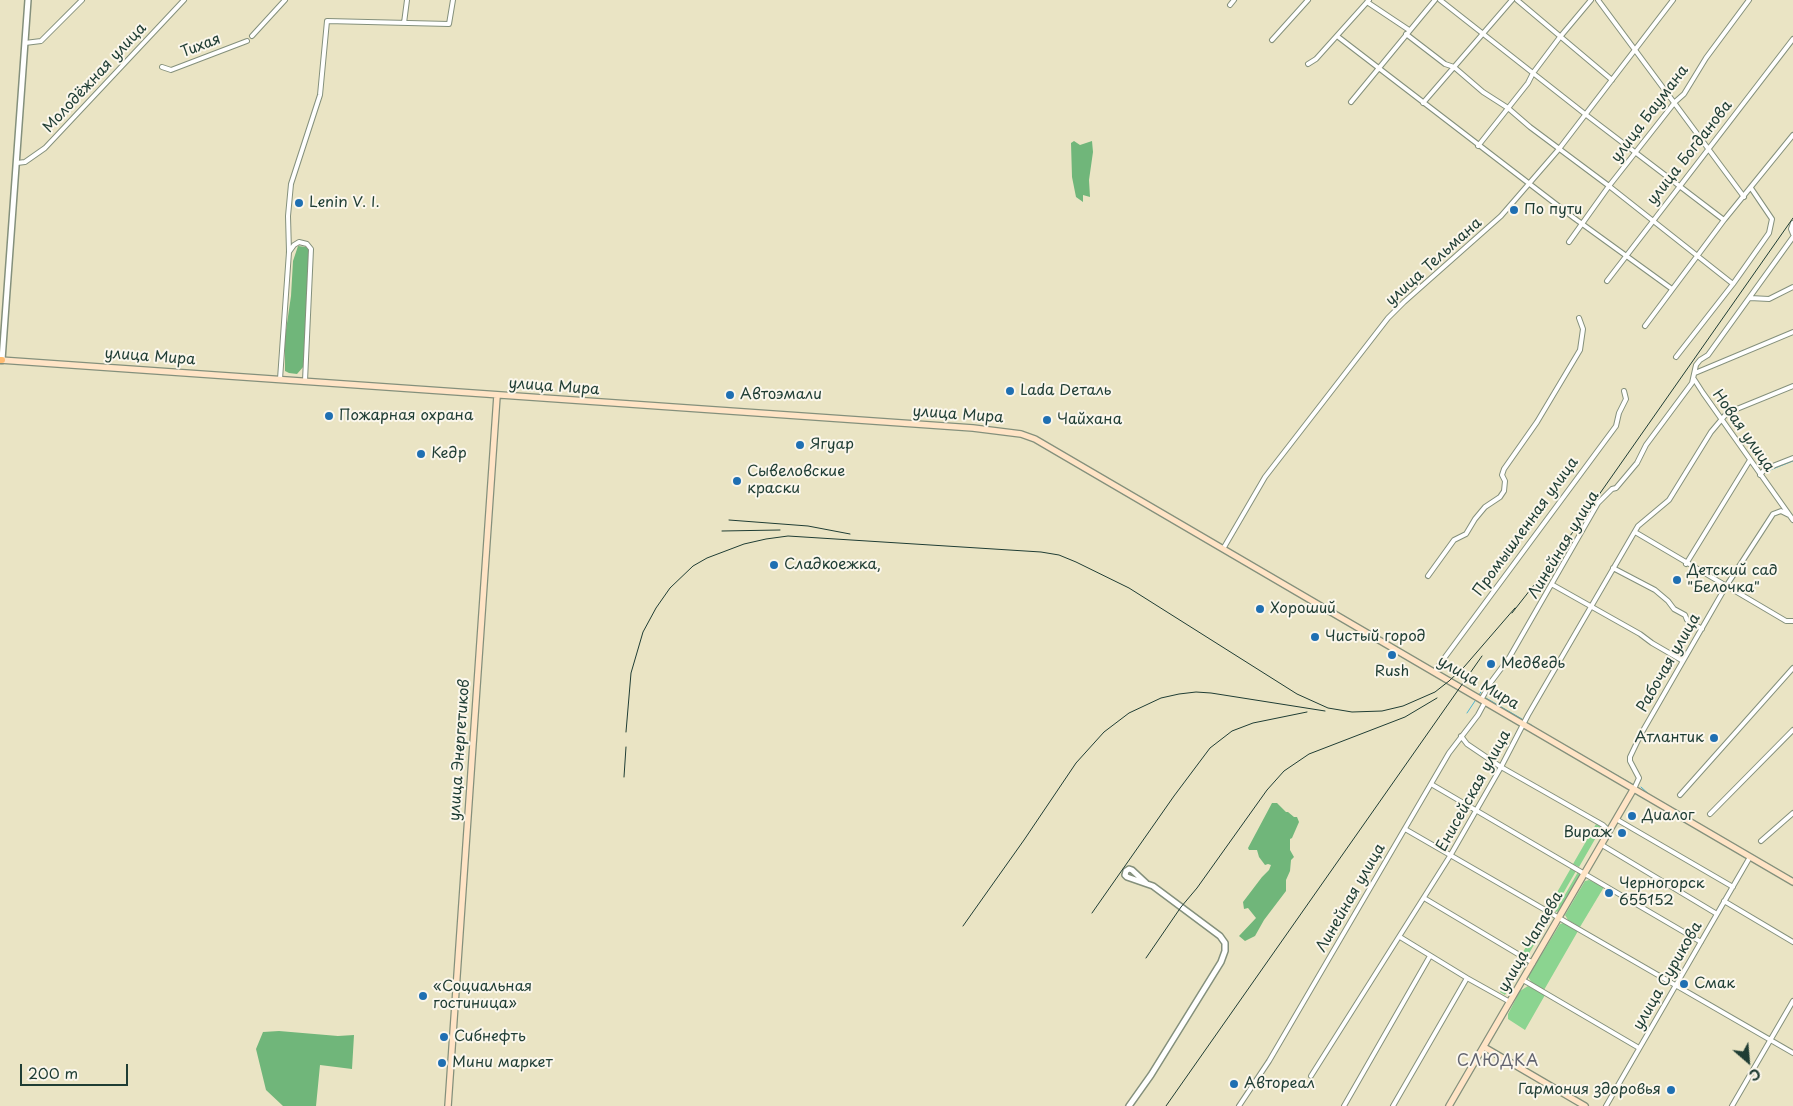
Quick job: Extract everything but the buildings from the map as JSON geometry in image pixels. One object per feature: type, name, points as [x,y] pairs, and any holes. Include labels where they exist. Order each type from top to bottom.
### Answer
[{"type":"main road","name":"улица Мира","points":[[1,360],[973,428],[1021,434],[1035,439],[1793,882]]},
{"type":"main road","name":"улица Энергетиков","points":[[448,1106],[497,396]]},
{"type":"main road","name":"улица Чапаева","points":[[1448,1106],[1633,790]]},
{"type":"main road","points":[[1484,1047],[1585,1106]]},
{"type":"street","points":[[1,360],[28,0]]},
{"type":"street","points":[[25,43],[41,41],[82,0]]},
{"type":"street","name":"Молодёжная улица","points":[[17,163],[25,162],[45,148],[184,0]]},
{"type":"street","points":[[252,36],[285,0]]},
{"type":"street","points":[[404,23],[407,0]]},
{"type":"street","points":[[280,379],[289,252],[288,216],[291,184],[320,95],[327,21],[450,24],[453,0]]},
{"type":"street","points":[[1230,5],[1234,0]]},
{"type":"street","points":[[1272,40],[1308,0]]},
{"type":"street","points":[[1351,102],[1377,68],[1435,0]]},
{"type":"street","points":[[1440,0],[1724,220]]},
{"type":"street","points":[[1423,103],[1512,0]]},
{"type":"street","points":[[1517,0],[1612,80]]},
{"type":"street","points":[[1478,146],[1528,83],[1533,73],[1560,37],[1591,0]]},
{"type":"street","points":[[1598,0],[1744,197]]},
{"type":"street","name":"улица Тельмана","points":[[1222,550],[1265,477],[1388,318],[1494,223],[1559,149],[1673,0]]},
{"type":"street","name":"улица Баумана","points":[[1569,242],[1636,152],[1675,102],[1684,94],[1706,58],[1749,0]]},
{"type":"street","points":[[1308,64],[1316,59],[1368,1],[1445,64],[1454,67],[1483,92],[1508,108],[1530,127],[1610,186],[1732,284]]},
{"type":"street","points":[[1337,36],[1478,146],[1672,289]]},
{"type":"street","name":"улица Богданова","points":[[1607,280],[1793,39]]},
{"type":"street","name":"Тихая","points":[[162,67],[171,70],[247,41]]},
{"type":"street","points":[[1645,326],[1724,220],[1793,135]]},
{"type":"street","points":[[1676,358],[1769,233],[1772,219],[1751,188]]},
{"type":"street","name":"Линейная улица","points":[[1239,1106],[1269,1061],[1449,753],[1478,716],[1491,682],[1509,658],[1553,585],[1598,503],[1612,489],[1616,488],[1637,463],[1646,445],[1694,379],[1696,365],[1708,355],[1793,236],[1792,224]]},
{"type":"street","points":[[289,252],[299,242],[307,244],[311,249],[305,381]]},
{"type":"street","points":[[1750,298],[1769,299],[1793,287]]},
{"type":"street","points":[[1428,576],[1454,540],[1466,534],[1485,507],[1504,491],[1502,475],[1504,469],[1537,422],[1580,350],[1583,329],[1579,318]]},
{"type":"street","points":[[1695,373],[1793,332]]},
{"type":"street","name":"Новая улица","points":[[1694,379],[1793,520]]},
{"type":"street","points":[[1721,420],[1732,410],[1793,386]]},
{"type":"street","name":"Промышленная улица","points":[[1434,672],[1616,426],[1618,413],[1626,399],[1624,391]]},
{"type":"street","name":"Енисейская улица","points":[[1311,1076],[1450,856],[1501,767],[1523,724],[1640,524],[1669,500],[1711,432],[1721,420]]},
{"type":"street","points":[[1760,475],[1765,469],[1793,458]]},
{"type":"street","points":[[1686,564],[1750,460]]},
{"type":"street","name":"Рабочая улица","points":[[1639,778],[1630,761],[1631,753],[1683,661],[1773,514],[1781,511],[1789,514]]},
{"type":"street","points":[[1635,532],[1686,564],[1791,622],[1793,626]]},
{"type":"street","points":[[1613,568],[1655,590],[1668,600],[1674,609],[1684,615],[1687,620],[1702,629]]},
{"type":"street","points":[[1553,585],[1640,634],[1652,644],[1683,661]]},
{"type":"street","points":[[1680,795],[1793,668]]},
{"type":"street","points":[[1710,814],[1793,730]]},
{"type":"street","points":[[1461,736],[1467,744],[1501,767],[1603,825],[1609,831]]},
{"type":"street","points":[[1633,790],[1639,778],[1644,778]]},
{"type":"street","points":[[1432,784],[1701,942]]},
{"type":"street","points":[[1761,841],[1793,813]]},
{"type":"street","points":[[1616,819],[1733,887]]},
{"type":"street","points":[[1406,828],[1450,856],[1560,917],[1793,1053]]},
{"type":"street","points":[[1602,845],[1717,914]]},
{"type":"street","name":"улица Сурикова","points":[[1606,1106],[1750,857]]},
{"type":"street","points":[[1129,1106],[1151,1075],[1221,962],[1225,951],[1225,943],[1220,936],[1146,883]]},
{"type":"street","points":[[1424,898],[1533,962]]},
{"type":"street","points":[[1724,901],[1793,942]]},
{"type":"street","points":[[1400,937],[1510,1002]]},
{"type":"street","points":[[1344,1106],[1430,956]]},
{"type":"street","points":[[1393,1106],[1467,978]]},
{"type":"street","points":[[1523,980],[1640,1048]]},
{"type":"street","points":[[1732,1106],[1793,1002]]},
{"type":"green space","points":[[1074,141],[1080,145],[1092,141],[1093,152],[1089,180],[1090,197],[1083,195],[1083,202],[1076,197],[1072,177],[1071,143]]},
{"type":"green space","points":[[298,246],[306,247],[310,250],[304,366],[297,374],[285,371],[285,337],[291,296],[293,261]]},
{"type":"green space","points":[[1272,803],[1277,803],[1286,812],[1297,817],[1299,822],[1290,839],[1290,850],[1294,857],[1291,860],[1290,871],[1286,880],[1286,891],[1264,920],[1255,936],[1245,941],[1239,936],[1256,918],[1248,908],[1244,909],[1243,902],[1271,865],[1265,865],[1259,857],[1257,850],[1249,850],[1248,848]]},
{"type":"green space","points":[[1596,824],[1602,827],[1579,867],[1573,864]]},
{"type":"green space","points":[[1571,868],[1576,871],[1553,911],[1548,908]]},
{"type":"green space","points":[[1578,872],[1581,875],[1560,911],[1555,912]]},
{"type":"green space","points":[[1589,880],[1604,887],[1580,927],[1568,920],[1565,915],[1585,881]]},
{"type":"green space","points":[[1545,912],[1551,915],[1527,957],[1522,954]]},
{"type":"green space","points":[[1563,923],[1578,931],[1544,990],[1532,983],[1528,977],[1560,924]]},
{"type":"green space","points":[[1520,957],[1525,960],[1505,995],[1500,992]]},
{"type":"green space","points":[[1528,986],[1545,995],[1525,1030],[1508,1019],[1508,1014],[1520,991]]},
{"type":"green space","points":[[279,1031],[338,1036],[354,1035],[352,1069],[320,1065],[316,1106],[283,1106],[266,1090],[256,1049],[263,1032]]},
{"type":"waterway","points":[[1765,472],[1793,461]]},
{"type":"waterway","points":[[1479,695],[1487,682]]},
{"type":"waterway","points":[[1486,698],[1522,719]]},
{"type":"waterway","points":[[1467,713],[1475,701]]},
{"type":"waterway","points":[[1530,724],[1534,727]]},
{"type":"waterway","points":[[1570,748],[1582,755]]},
{"type":"waterway","points":[[1585,757],[1632,784]]},
{"type":"waterway","points":[[1641,787],[1652,797]]},
{"type":"waterway","points":[[1748,853],[1772,866]]},
{"type":"waterway","points":[[1778,870],[1793,878]]},
{"type":"railway","points":[[1512,613],[1549,566],[1793,218]]},
{"type":"railway","points":[[729,520],[808,526],[850,534]]},
{"type":"railway","points":[[722,531],[780,530]]},
{"type":"railway","points":[[626,732],[631,673],[643,632],[670,588],[693,566],[707,558],[744,544],[766,539],[788,536],[1041,552],[1059,555],[1129,588],[1297,694],[1328,708],[1352,712],[1382,711],[1403,706],[1435,692],[1464,667],[1515,608]]},
{"type":"railway","points":[[1166,1106],[1482,656]]},
{"type":"railway","points":[[963,926],[1076,763],[1104,732],[1129,713],[1161,698],[1196,692],[1325,711]]},
{"type":"railway","points":[[1146,958],[1267,790],[1284,771],[1309,754],[1405,717],[1437,698]]},
{"type":"railway","points":[[1092,913],[1210,748],[1232,731],[1253,723],[1307,712]]},
{"type":"railway","points":[[624,777],[626,747]]},
{"type":"place","name":"Lenin V. I.","points":[[299,203]]},
{"type":"place","name":"По пути","points":[[1514,210]]},
{"type":"place","name":"Lada Dеталь","points":[[1010,391]]},
{"type":"place","name":"Автоэмали","points":[[730,395]]},
{"type":"place","name":"Пожарная охрана","points":[[329,416]]},
{"type":"place","name":"Чайхана","points":[[1047,420]]},
{"type":"place","name":"Ягуар","points":[[800,445]]},
{"type":"place","name":"Кедр","points":[[421,454]]},
{"type":"place","name":"Сывеловские краски","points":[[737,481]]},
{"type":"place","name":"Сладкоежка,","points":[[774,565]]},
{"type":"place","name":"Детский сад \"Белочка\"","points":[[1677,580]]},
{"type":"place","name":"Хороший","points":[[1260,609]]},
{"type":"place","name":"Чистый город","points":[[1315,637]]},
{"type":"place","name":"Rush","points":[[1392,655]]},
{"type":"place","name":"Медведь","points":[[1491,664]]},
{"type":"place","name":"Атлантик","points":[[1714,738]]},
{"type":"place","name":"Диалог","points":[[1632,816]]},
{"type":"place","name":"Вираж","points":[[1622,833]]},
{"type":"place","name":"Черногорск 655152","points":[[1609,893]]},
{"type":"place","name":"Смак","points":[[1684,984]]},
{"type":"place","name":"«Социальная гостиница»","points":[[423,996]]},
{"type":"place","name":"Сибнефть","points":[[444,1037]]},
{"type":"place","name":"Мини маркет","points":[[442,1063]]},
{"type":"place","name":"Автореал","points":[[1234,1084]]},
{"type":"place","name":"Гармония здоровья","points":[[1671,1090]]},
{"type":"district","name":"СЛЮДКА","points":[[1498,1062]]}]
